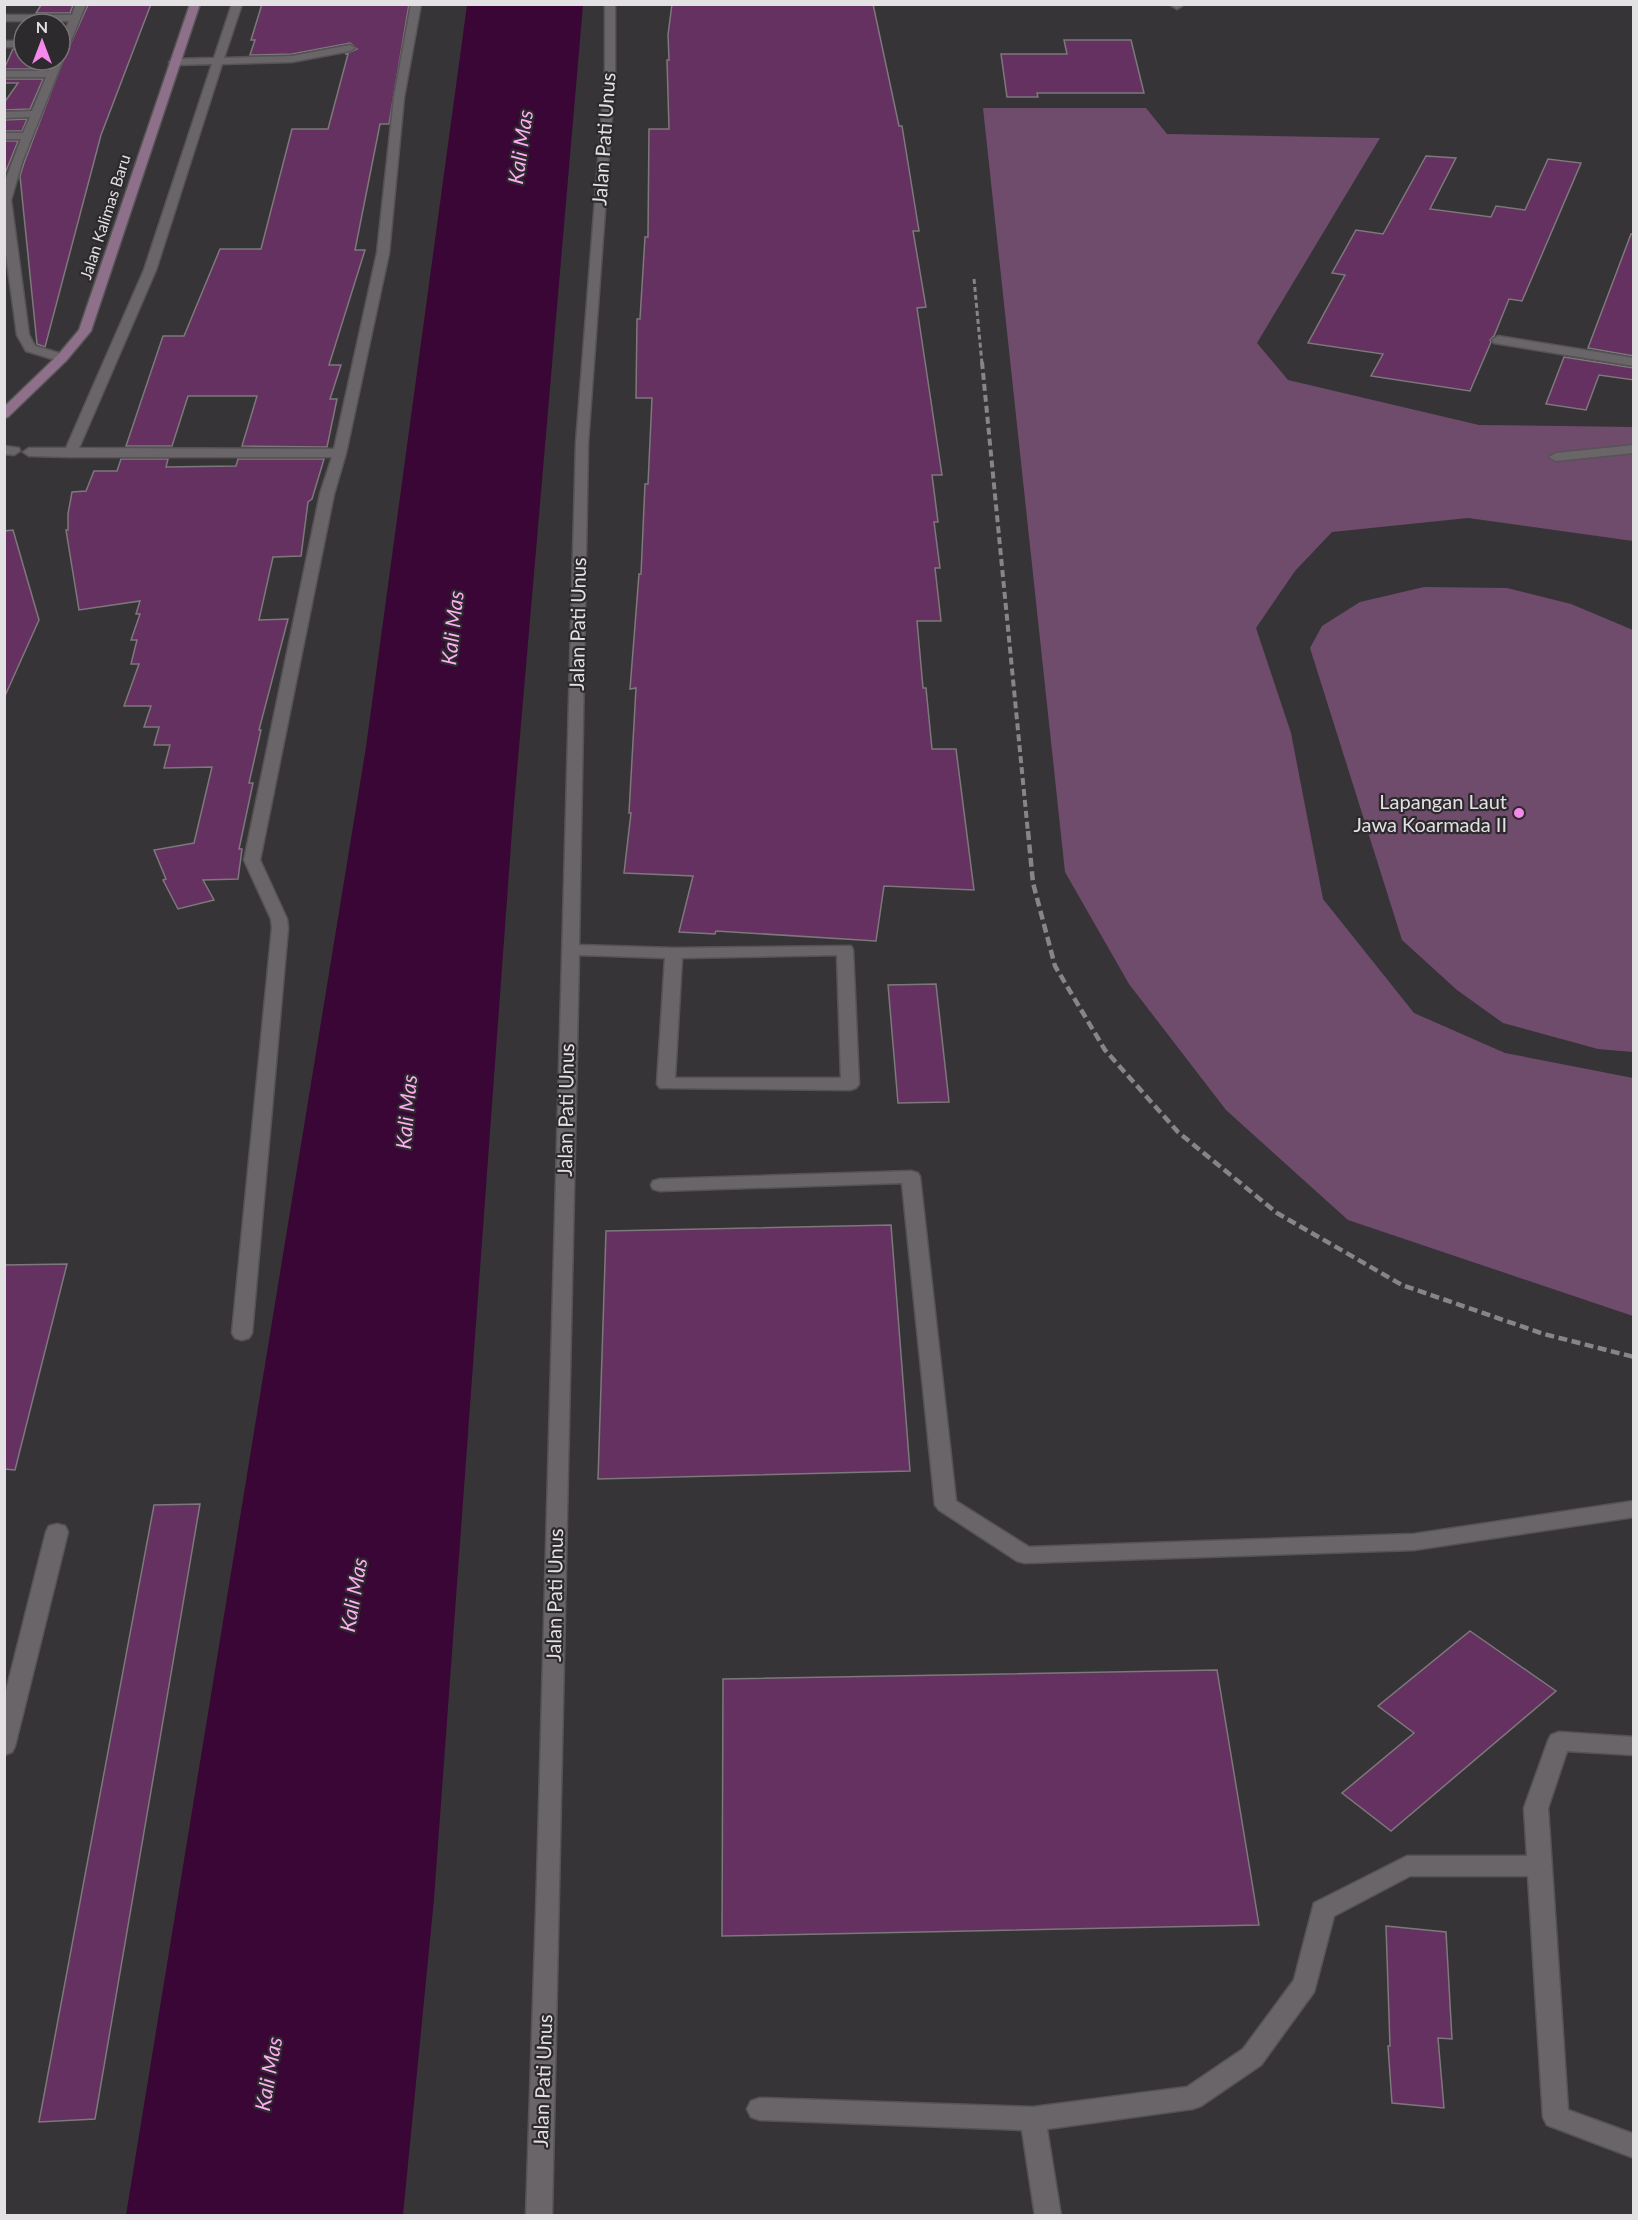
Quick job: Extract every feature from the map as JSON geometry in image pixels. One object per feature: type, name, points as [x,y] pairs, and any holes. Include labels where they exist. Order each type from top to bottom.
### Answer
[{"type":"street","points":[[72,24],[81,4]]},
{"type":"street","name":"Jalan Kalimas Baru","points":[[4,414],[62,358],[85,331],[195,4]]},
{"type":"street","points":[[70,453],[150,270],[237,4]]},
{"type":"street","points":[[242,1333],[280,928],[279,919],[252,860],[327,494],[340,453],[383,253],[399,97],[416,4]]},
{"type":"street","name":"Jalan Pati Unus","points":[[538,2216],[582,443],[610,73],[610,4]]},
{"type":"street","points":[[4,18],[75,18]]},
{"type":"street","points":[[174,62],[292,59],[350,48]]},
{"type":"street","points":[[4,74],[52,74],[17,162],[5,200],[23,335],[30,348],[62,358]]},
{"type":"street","points":[[4,114],[35,118]]},
{"type":"street","points":[[4,122],[35,118]]},
{"type":"street","points":[[4,136],[27,136]]},
{"type":"street","points":[[4,161],[17,162]]},
{"type":"street","points":[[1498,340],[1634,362]]},
{"type":"street","points":[[1556,457],[1634,449]]},
{"type":"street","points":[[29,452],[340,453]]},
{"type":"street","points":[[570,950],[674,953],[845,950],[850,1084],[666,1084],[674,953]]},
{"type":"street","points":[[660,1185],[911,1177],[946,1505],[1025,1556],[1414,1542],[1634,1509]]},
{"type":"street","points":[[4,1746],[57,1532]]},
{"type":"street","points":[[1634,1746],[1558,1741],[1536,1808],[1556,2117],[1634,2146]]},
{"type":"street","points":[[760,2109],[1033,2119],[1192,2098],[1252,2057],[1305,1984],[1323,1910],[1407,1866],[1539,1866]]},
{"type":"street","points":[[1033,2119],[1048,2216]]},
{"type":"shaded area","points":[[983,108],[1146,108],[1167,134],[1380,138],[1257,343],[1288,380],[1479,425],[1633,427],[1633,541],[1468,518],[1332,532],[1295,571],[1256,628],[1291,733],[1323,899],[1414,1013],[1505,1053],[1633,1078],[1633,1316],[1348,1220],[1226,1110],[1129,984],[1065,872]]},
{"type":"shaded area","name":"Lapangan Laut Jawa Koarmada II","points":[[1424,587],[1507,588],[1571,604],[1633,630],[1633,1052],[1598,1049],[1503,1023],[1457,990],[1402,940],[1310,648],[1322,626],[1360,602]]},
{"type":"water","name":"Kali Mas","points":[[467,5],[583,5],[513,817],[434,1899],[403,2215],[126,2215],[366,747]]},
{"type":"building","points":[[151,4],[101,135],[45,347],[37,344],[20,176],[59,72],[72,72],[72,40],[88,5]]},
{"type":"building","points":[[262,4],[409,4],[389,124],[380,124],[355,250],[365,250],[329,365],[341,365],[330,399],[337,399],[327,447],[242,446],[257,396],[188,396],[172,446],[126,446],[163,336],[184,336],[220,249],[261,249],[292,129],[328,129],[348,54],[345,54],[357,49],[350,43],[292,54],[250,55],[255,40],[251,40]]},
{"type":"building","points":[[672,4],[873,4],[899,126],[902,126],[919,231],[913,231],[926,307],[917,308],[942,475],[932,475],[938,522],[934,522],[940,568],[935,568],[941,621],[917,621],[923,688],[926,688],[932,749],[956,749],[974,890],[884,886],[876,941],[716,931],[715,934],[679,932],[693,876],[624,873],[631,813],[629,813],[636,688],[630,689],[639,574],[641,574],[645,484],[648,484],[652,398],[636,398],[637,319],[640,319],[645,237],[648,237],[649,129],[669,129],[667,60],[669,60],[668,35]]},
{"type":"building","points":[[41,5],[73,5],[70,12],[37,12]]},
{"type":"building","points":[[1064,40],[1131,40],[1144,93],[1037,93],[1038,97],[1007,97],[1001,54],[1067,54]]},
{"type":"building","points":[[12,51],[12,69],[4,69]]},
{"type":"building","points":[[4,79],[43,79],[30,109],[4,110],[4,103],[18,83],[4,83]]},
{"type":"building","points":[[27,119],[22,131],[4,131],[4,120]]},
{"type":"building","points":[[4,141],[18,141],[4,176]]},
{"type":"building","points":[[1426,156],[1456,158],[1430,209],[1491,217],[1496,206],[1525,210],[1548,159],[1581,163],[1522,301],[1509,299],[1470,391],[1371,376],[1383,354],[1308,343],[1345,275],[1332,273],[1356,230],[1383,234]]},
{"type":"building","points":[[1631,234],[1634,235],[1634,356],[1588,348]]},
{"type":"building","points":[[1564,357],[1634,368],[1634,380],[1599,375],[1586,410],[1546,404]]},
{"type":"building","points":[[121,459],[168,459],[166,467],[236,466],[238,459],[324,459],[312,499],[308,502],[301,556],[273,557],[259,620],[288,619],[259,730],[261,730],[249,783],[253,783],[239,849],[242,849],[238,879],[203,880],[214,900],[178,909],[163,880],[166,879],[154,850],[194,843],[212,767],[164,768],[170,745],[154,745],[159,727],[144,727],[151,706],[124,706],[139,664],[131,664],[137,640],[131,640],[140,614],[136,614],[140,601],[79,610],[66,530],[68,530],[72,492],[86,491],[94,471],[117,471]]},
{"type":"building","points":[[13,530],[39,620],[4,698],[4,531]]},
{"type":"building","points":[[936,984],[949,1102],[898,1103],[888,985]]},
{"type":"building","points":[[891,1225],[910,1471],[598,1479],[606,1231]]},
{"type":"building","points":[[67,1264],[15,1470],[4,1469],[4,1265]]},
{"type":"building","points":[[200,1504],[95,2119],[39,2122],[154,1505]]},
{"type":"building","points":[[1470,1631],[1556,1691],[1391,1831],[1342,1793],[1414,1733],[1378,1706]]},
{"type":"building","points":[[1217,1670],[1259,1925],[722,1936],[723,1679]]},
{"type":"building","points":[[1386,1926],[1446,1932],[1452,2039],[1438,2038],[1444,2108],[1392,2103],[1388,2046],[1390,2046]]},
{"type":"railway","points":[[974,279],[982,364]]},
{"type":"railway","points":[[982,362],[1028,833]]},
{"type":"railway","points":[[1028,831],[1033,883],[1055,966],[1105,1050],[1178,1132],[1277,1213],[1402,1285],[1544,1334],[1634,1357]]},
{"type":"place","name":"Lapangan Laut Jawa Koarmada II","points":[[1519,813]]}]
